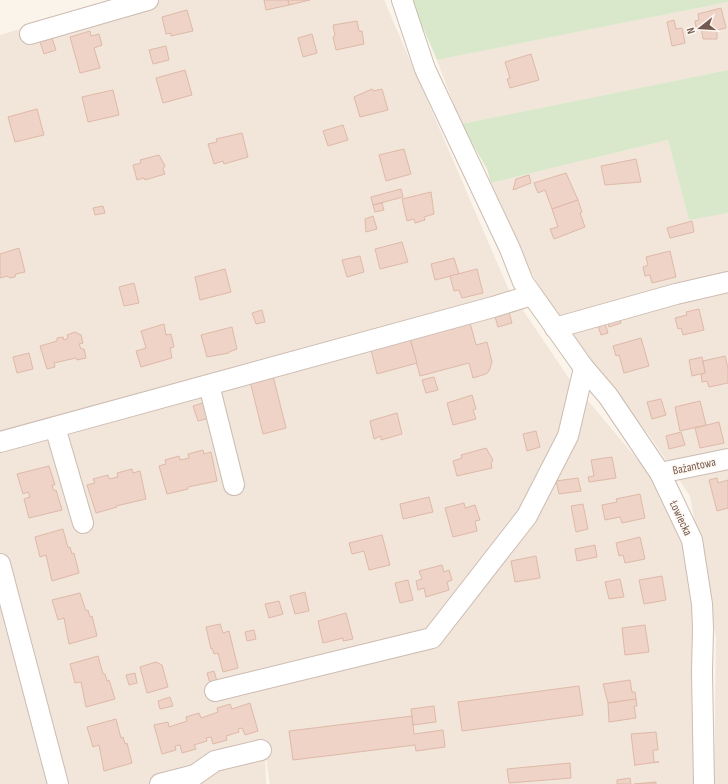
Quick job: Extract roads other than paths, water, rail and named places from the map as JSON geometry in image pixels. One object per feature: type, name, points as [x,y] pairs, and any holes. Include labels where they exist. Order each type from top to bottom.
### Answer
[{"type":"street","points":[[30,34],[148,0]]},
{"type":"street","name":"Łowiecka","points":[[402,0],[426,69],[510,249],[523,282],[584,368],[608,396],[660,473],[692,540],[702,604],[704,784]]},
{"type":"street","points":[[555,328],[728,282]]},
{"type":"street","points":[[0,442],[532,295]]},
{"type":"street","points":[[215,691],[432,638],[527,516],[568,436],[584,368]]},
{"type":"street","points":[[208,384],[234,485]]},
{"type":"street","points":[[55,427],[83,523]]},
{"type":"street","name":"Bażantowa","points":[[660,473],[728,459]]},
{"type":"street","points":[[0,564],[58,784]]},
{"type":"street","points":[[160,784],[194,775],[215,761],[261,750]]}]
